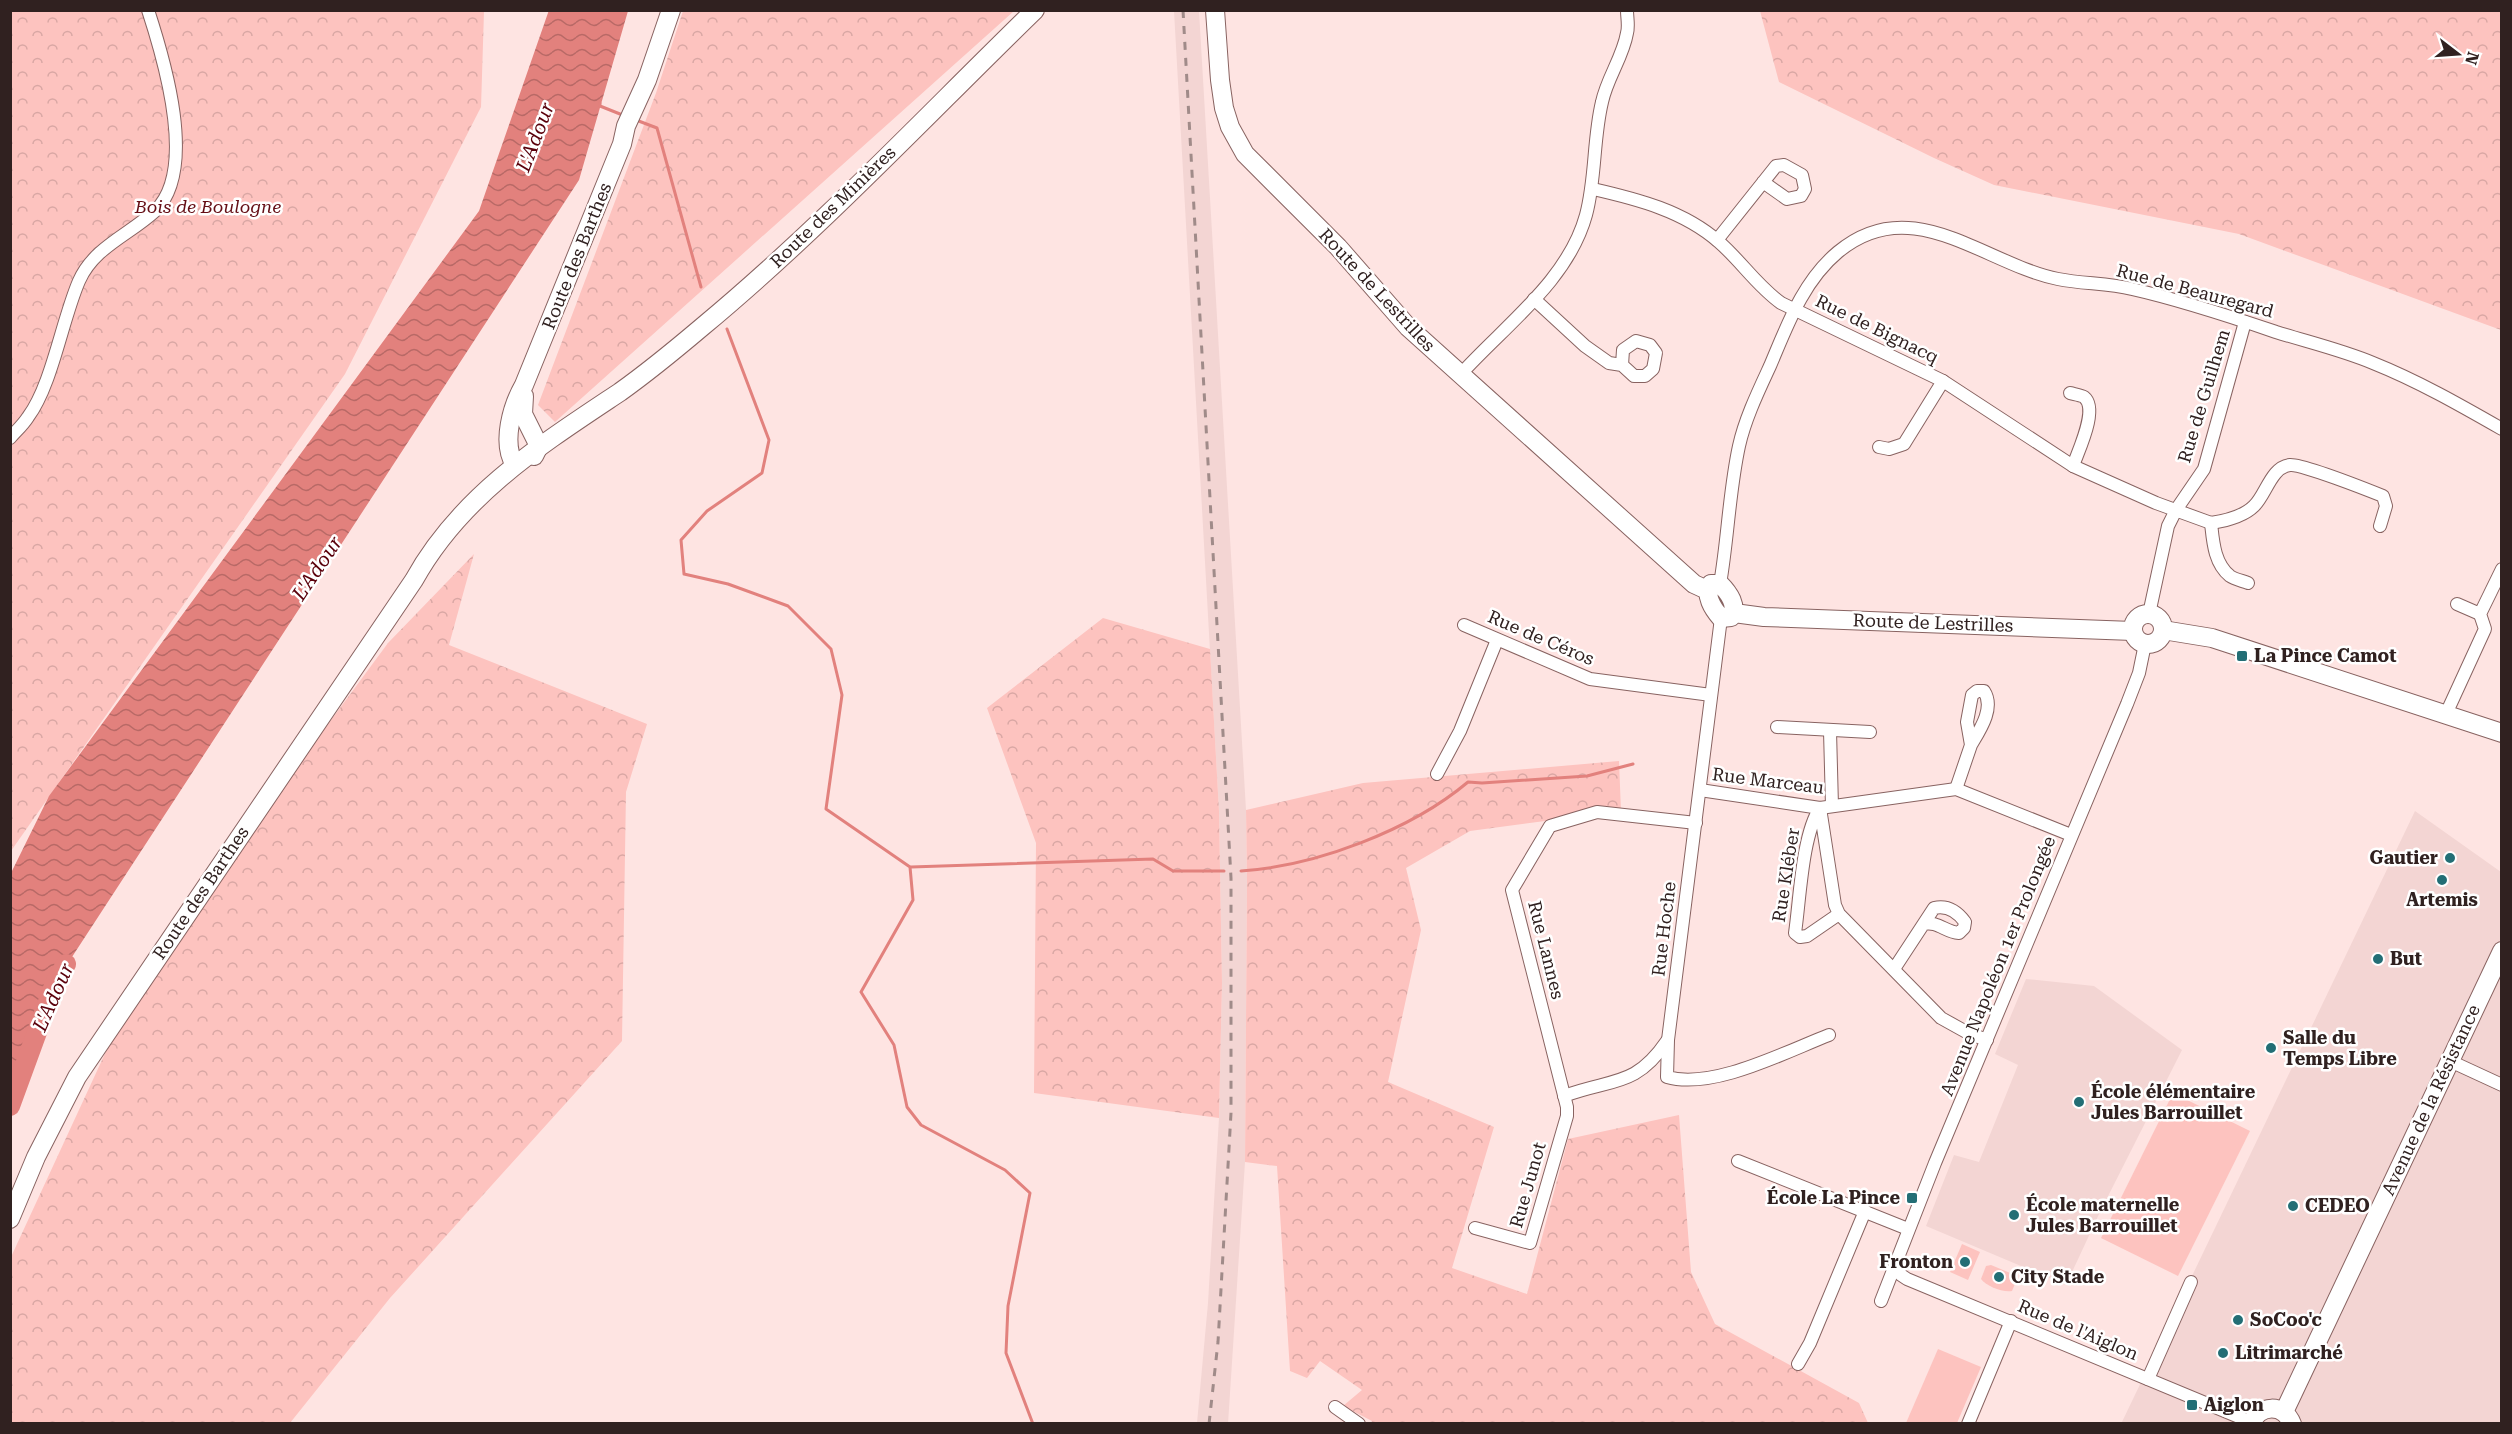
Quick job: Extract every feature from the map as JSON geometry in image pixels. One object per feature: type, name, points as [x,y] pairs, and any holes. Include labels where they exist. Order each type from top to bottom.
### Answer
[{"type":"main road","name":"Route des Barthes","points":[[520,468],[508,437],[517,397],[524,385],[622,144],[629,119],[647,80],[671,10]]},
{"type":"main road","name":"Route des Minières","points":[[520,468],[539,446],[621,391],[762,276],[1035,10]]},
{"type":"main road","name":"Route de Lestrilles","points":[[1215,10],[1224,108],[1230,127],[1245,154],[1338,247],[1408,327],[1694,584],[1714,587]]},
{"type":"main road","name":"Route des Barthes","points":[[524,385],[523,414],[539,446]]},
{"type":"main road","name":"Route des Minières","points":[[520,468],[606,406],[621,391]]},
{"type":"main road","name":"Route des Barthes","points":[[414,580],[520,468]]},
{"type":"main road","name":"Route des Barthes","points":[[10,1219],[36,1157],[77,1077],[426,559],[451,525],[482,493],[520,468]]},
{"type":"main road","points":[[1714,587],[1734,603],[1728,615]]},
{"type":"main road","points":[[2144,614],[2150,614],[2161,621],[2163,630],[2155,642],[2139,637],[2135,621],[2144,614]]},
{"type":"main road","name":"Route de Lestrilles","points":[[1728,615],[2139,637]]},
{"type":"main road","points":[[2163,630],[2212,638],[2502,733]]},
{"type":"main road","name":"Avenue de la Résistance","points":[[2288,1418],[2502,951]]},
{"type":"main road","points":[[2251,1423],[2259,1412],[2265,1409],[2278,1409],[2288,1418]]},
{"type":"street","points":[[10,438],[29,416],[46,378],[80,279],[97,254],[156,210],[166,196],[172,180],[175,132],[160,48],[148,10]]},
{"type":"street","points":[[1460,375],[1534,299],[1560,267],[1577,239],[1593,189],[1597,123],[1603,95],[1628,33],[1627,10]]},
{"type":"street","points":[[1717,240],[1763,182]]},
{"type":"street","name":"Rue de Bignacq","points":[[1593,189],[1633,198],[1666,210],[1717,240],[1767,293],[1795,310],[1943,381],[2073,466],[2211,523]]},
{"type":"street","name":"Rue de Beauregard","points":[[1714,587],[1740,444],[1756,396],[1795,310],[1810,283],[1839,251],[1860,238],[1879,231],[1899,228],[1925,229],[1946,234],[2037,273],[2058,279],[2131,288],[2372,362],[2414,381],[2502,429]]},
{"type":"street","points":[[1534,299],[1586,346],[1609,363],[1622,365]]},
{"type":"street","name":"Rue de Guilhem","points":[[2150,614],[2168,526],[2204,469],[2245,322]]},
{"type":"street","name":"Rue de Bignacq","points":[[1879,447],[1889,449],[1904,444],[1943,381]]},
{"type":"street","points":[[2070,393],[2084,397],[2091,408],[2073,466]]},
{"type":"street","points":[[2248,583],[2230,576],[2213,550],[2211,523],[2224,522],[2253,507],[2277,470],[2290,465],[2383,496],[2386,506],[2380,526]]},
{"type":"street","points":[[2446,714],[2485,629],[2480,614],[2502,569]]},
{"type":"street","points":[[2457,604],[2480,614]]},
{"type":"street","name":"Rue Hoche","points":[[1728,615],[1711,695],[1668,1040],[1667,1077],[1682,1081],[1729,1073],[1829,1035]]},
{"type":"street","name":"Rue de Céros","points":[[1464,625],[1590,679],[1711,695]]},
{"type":"street","name":"Avenue Napoléon 1er Prolongée","points":[[1881,1301],[1908,1229],[2139,673],[2139,637]]},
{"type":"street","points":[[1437,774],[1460,731],[1497,640]]},
{"type":"street","points":[[1777,727],[1870,732]]},
{"type":"street","name":"Rue Marceau","points":[[1826,807],[1830,731]]},
{"type":"street","points":[[1956,789],[1971,745]]},
{"type":"street","name":"Rue Marceau","points":[[1700,790],[1826,807],[1956,789],[2071,835]]},
{"type":"street","name":"Rue Kléber","points":[[1826,807],[1835,905],[1839,914],[1807,936],[1800,937],[1795,933],[1809,837],[1813,819],[1826,807]]},
{"type":"street","name":"Rue Lannes","points":[[1567,1116],[1568,1107],[1512,890],[1550,826],[1597,812],[1696,823]]},
{"type":"street","points":[[1839,914],[1941,1018],[1968,1033],[1987,1040]]},
{"type":"street","points":[[1894,969],[1924,924]]},
{"type":"street","points":[[1564,1096],[1633,1077],[1645,1068],[1668,1040]]},
{"type":"street","points":[[2450,1061],[2502,1085]]},
{"type":"street","name":"Rue Junot","points":[[1474,1228],[1530,1243],[1567,1116]]},
{"type":"street","points":[[1738,1161],[1908,1229]]},
{"type":"street","points":[[1798,1364],[1810,1343],[1865,1211]]},
{"type":"street","name":"Rue de l'Aiglon","points":[[1896,1264],[1901,1275],[1907,1278],[2251,1423]]},
{"type":"street","points":[[2148,1379],[2192,1282]]},
{"type":"street","points":[[1968,1424],[2011,1321]]},
{"type":"street","points":[[1335,1407],[1359,1424]]},
{"type":"shaded area","points":[[1174,11],[1199,11],[1246,810],[1245,1162],[1228,1424],[1197,1423],[1208,1303],[1219,1118],[1222,983],[1219,811]]},
{"type":"shaded area","points":[[2415,811],[2501,872],[2501,1423],[2121,1424]]},
{"type":"shaded area","name":"École élémentaire Jules Barrouillet","points":[[2026,979],[2094,986],[2182,1050],[2100,1212],[2066,1285],[1926,1226],[1954,1155],[1979,1162],[2018,1065],[1995,1054]]},
{"type":"green space","name":"Bois de Boulogne","points":[[11,11],[484,11],[481,107],[345,374],[11,851]]},
{"type":"green space","points":[[683,11],[1014,11],[555,422],[538,405],[656,93]]},
{"type":"green space","points":[[1760,11],[2501,11],[2501,330],[2239,234],[1994,185],[1779,82]]},
{"type":"green space","points":[[474,554],[449,645],[647,724],[626,792],[622,1041],[390,1298],[290,1423],[11,1424],[11,1257],[139,980],[388,643]]},
{"type":"green space","points":[[1103,618],[1210,649],[1219,811],[1222,983],[1219,1118],[1034,1093],[1036,843],[987,708]]},
{"type":"green space","points":[[1619,761],[1621,811],[1470,831],[1406,868],[1421,930],[1388,1082],[1494,1127],[1452,1268],[1527,1294],[1568,1139],[1679,1115],[1691,1272],[1715,1324],[1859,1403],[1868,1423],[1371,1423],[1372,1421],[1343,1406],[1362,1390],[1320,1361],[1307,1378],[1290,1371],[1277,1166],[1245,1162],[1246,810],[1363,783]]},
{"type":"green space","points":[[2173,1093],[2250,1131],[2178,1276],[2101,1238]]},
{"type":"green space","name":"Fronton","points":[[1962,1244],[1980,1252],[1968,1280],[1950,1272]]},
{"type":"green space","name":"City Stade","points":[[1991,1265],[2015,1275],[2017,1279],[2012,1291],[1995,1288],[1981,1279],[1986,1266]]},
{"type":"green space","points":[[1938,1349],[1981,1367],[1957,1423],[1906,1423]]},
{"type":"water","points":[[549,10],[628,11],[579,180],[55,983],[11,1106],[11,873],[49,796],[479,211]]},
{"type":"waterway","points":[[600,103],[600,106],[625,116]]},
{"type":"waterway","points":[[636,120],[657,128],[701,287]]},
{"type":"waterway","points":[[727,329],[769,440],[762,473],[707,511],[681,540],[684,574],[728,584],[788,606],[831,649],[842,695],[826,809],[910,867],[913,900],[861,992],[894,1045],[907,1107],[921,1125],[1005,1170],[1030,1193],[1008,1306],[1006,1353],[1033,1424]]},
{"type":"waterway","points":[[1241,871],[1300,862],[1361,843],[1419,815],[1468,782],[1587,776],[1633,764]]},
{"type":"waterway","points":[[911,867],[1153,859],[1173,871],[1224,871]]},
{"type":"waterway","name":"L'Adour","points":[[10,1106],[55,983],[66,964]]},
{"type":"railway","points":[[1183,10],[1231,878],[1231,1113],[1218,1342],[1209,1424]]},
{"type":"place","name":"La Pince Camot","points":[[2242,656]]},
{"type":"place","name":"Gautier","points":[[2450,858]]},
{"type":"place","name":"Artemis","points":[[2442,880]]},
{"type":"place","name":"But","points":[[2378,959]]},
{"type":"place","name":"Salle du Temps Libre","points":[[2271,1048]]},
{"type":"place","name":"École élémentaire Jules Barrouillet","points":[[2079,1102]]},
{"type":"place","name":"École La Pince","points":[[1912,1198]]},
{"type":"place","name":"CEDEO","points":[[2293,1206]]},
{"type":"place","name":"École maternelle Jules Barrouillet","points":[[2014,1215]]},
{"type":"place","name":"Fronton","points":[[1965,1262]]},
{"type":"place","name":"City Stade","points":[[1999,1277]]},
{"type":"place","name":"SoCoo'c","points":[[2238,1320]]},
{"type":"place","name":"Litrimarché","points":[[2223,1353]]},
{"type":"place","name":"Aiglon","points":[[2192,1405]]}]
